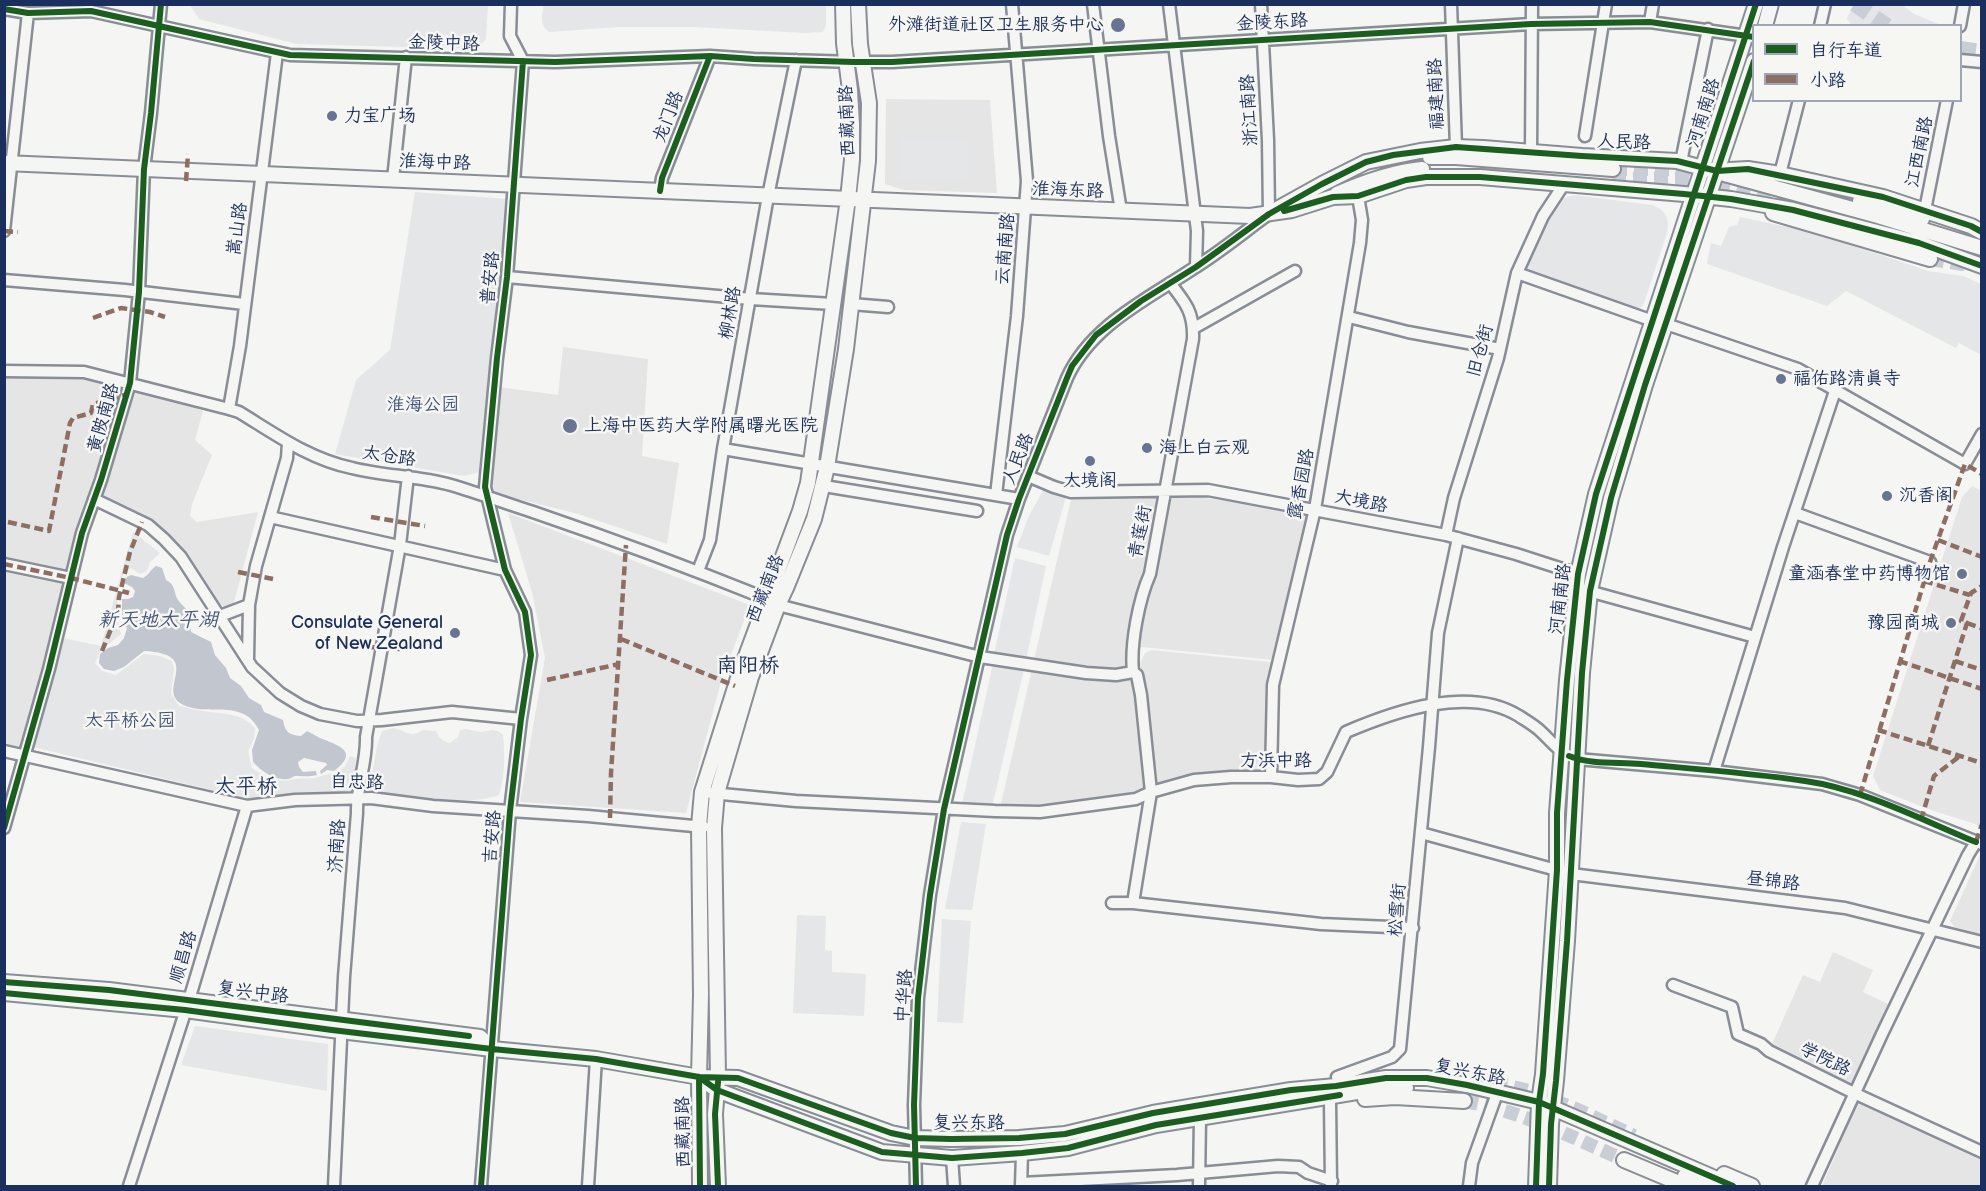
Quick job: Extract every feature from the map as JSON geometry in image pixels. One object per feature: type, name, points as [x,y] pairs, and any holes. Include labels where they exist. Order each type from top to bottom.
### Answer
[{"type":"main road","name":"西藏南路","points":[[718,1186],[714,828],[717,793],[808,483],[852,160],[850,90],[844,43],[843,4]]},
{"type":"main road","name":"西藏南路","points":[[700,1186],[699,826],[702,792],[739,675],[772,602],[786,588],[814,519],[824,486],[865,200],[869,103],[860,44],[858,4]]},
{"type":"main road","name":"河南南路","points":[[1752,24],[1756,4]]},
{"type":"main road","points":[[1766,24],[1771,4]]},
{"type":"main road","name":"河南南路","points":[[1536,1186],[1546,1109],[1564,872],[1577,759],[1581,584],[1611,498],[1702,167],[1750,36]]},
{"type":"main road","name":"河南南路","points":[[1564,872],[1557,813],[1567,680],[1596,494],[1659,322],[1709,196],[1752,67]]},
{"type":"main road","name":"人民路","points":[[1269,214],[1366,162],[1393,155],[1455,147],[1682,162],[1878,216],[1982,248]]},
{"type":"main road","points":[[1333,197],[1361,183],[1404,171],[1425,169],[1612,174],[1456,157],[1393,155]]},
{"type":"main road","name":"淮海中路","points":[[8,164],[865,200]]},
{"type":"main road","name":"人民路","points":[[1718,171],[1749,169],[1883,196],[1971,226],[1982,232]]},
{"type":"main road","points":[[1718,171],[1808,187],[1916,216],[1959,231]]},
{"type":"main road","name":"人民路","points":[[1269,214],[1292,210],[1333,197],[1358,196],[1406,180],[1426,177],[1480,177],[1731,199],[1793,210],[1907,240],[1982,266]]},
{"type":"main road","points":[[1731,199],[1930,259]]},
{"type":"main road","name":"淮海东路","points":[[865,200],[1250,216],[1269,214]]},
{"type":"main road","name":"复兴中路","points":[[4,982],[109,990],[187,1005],[342,1026],[480,1037],[492,1049],[596,1059],[699,1077]]},
{"type":"main road","name":"复兴中路","points":[[4,993],[187,1005]]},
{"type":"main road","name":"复兴东路","points":[[1293,1097],[1314,1082],[1385,1071],[1433,1071],[1473,1077]]},
{"type":"main road","name":"复兴东路","points":[[699,1077],[882,1152],[952,1158],[1068,1148],[1156,1125],[1200,1118],[1336,1086],[1386,1078],[1427,1078],[1467,1085],[1546,1109],[1733,1186]]},
{"type":"main road","name":"复兴东路","points":[[718,1083],[738,1078],[891,1132],[915,1138],[1019,1138],[1065,1134],[1153,1113],[1392,1087],[1428,1088],[1469,1093],[1546,1109],[1709,1186]]},
{"type":"main road","name":"复兴东路","points":[[1293,1097],[1330,1101],[1395,1097],[1464,1101]]},
{"type":"main road","name":"河南南路","points":[[1546,1109],[1549,1186]]},
{"type":"main road","points":[[1634,1136],[1752,1186]]},
{"type":"main road","points":[[1624,1160],[1686,1186]]},
{"type":"street","name":"黄陂南路","points":[[4,828],[49,669],[82,532],[130,383],[139,292],[144,169],[161,4]]},
{"type":"street","name":"普安路","points":[[488,497],[485,487],[507,277],[522,61],[510,36],[511,4]]},
{"type":"street","name":"云南南路","points":[[996,495],[1017,316],[1027,181],[1012,4]]},
{"type":"street","points":[[1093,4],[1109,136],[1121,211]]},
{"type":"street","points":[[1169,4],[1197,231],[1196,267]]},
{"type":"street","name":"浙江南路","points":[[1261,4],[1268,140],[1269,214]]},
{"type":"street","name":"福建南路","points":[[1450,4],[1455,147]]},
{"type":"street","points":[[1531,152],[1532,4]]},
{"type":"street","points":[[1585,136],[1606,4]]},
{"type":"street","points":[[1650,22],[1653,4]]},
{"type":"street","points":[[1821,24],[1826,4]]},
{"type":"street","points":[[1960,24],[1964,4]]},
{"type":"street","name":"金陵中路","points":[[4,9],[28,13],[91,10],[290,55],[555,62],[710,56],[863,62]]},
{"type":"street","points":[[4,231],[8,164],[28,13]]},
{"type":"street","name":"金陵东路","points":[[863,62],[1531,24],[1650,22],[1750,36]]},
{"type":"street","points":[[1682,162],[1708,29]]},
{"type":"street","name":"嵩山路","points":[[229,409],[278,53]]},
{"type":"street","name":"龙门路","points":[[660,191],[662,178],[710,56]]},
{"type":"street","points":[[393,179],[406,57]]},
{"type":"street","name":"柳林路","points":[[698,571],[710,540],[723,450],[768,196],[796,60]]},
{"type":"street","points":[[1962,60],[1982,62]]},
{"type":"street","points":[[1780,174],[1799,102]]},
{"type":"street","name":"江西南路","points":[[1925,210],[1947,102]]},
{"type":"street","name":"旧仓街","points":[[1446,535],[1454,498],[1500,349],[1517,273],[1543,216],[1564,184]]},
{"type":"street","name":"露香园路","points":[[1271,777],[1273,685],[1315,509],[1349,317],[1362,220],[1358,196]]},
{"type":"street","name":"人民路","points":[[944,809],[1007,535],[1018,499],[1072,366],[1096,335],[1141,301],[1196,267],[1269,214]]},
{"type":"street","points":[[1194,328],[1295,272]]},
{"type":"street","points":[[1517,273],[1798,369],[1965,464],[1982,434]]},
{"type":"street","points":[[507,277],[833,304]]},
{"type":"street","points":[[4,280],[244,304]]},
{"type":"street","name":"青莲街","points":[[1133,903],[1151,792],[1142,695],[1137,675],[1133,672],[1131,656],[1144,589],[1150,574],[1194,328],[1190,308],[1170,283]]},
{"type":"street","points":[[851,304],[888,307]]},
{"type":"street","points":[[1349,317],[1408,332],[1500,349]]},
{"type":"street","name":"太仓路","points":[[4,371],[84,372],[229,409],[238,412],[305,452],[352,468],[408,476],[450,485],[488,497],[698,571],[772,602],[980,657],[1086,673],[1116,675],[1133,672]]},
{"type":"street","points":[[1714,771],[1755,637],[1836,391]]},
{"type":"street","points":[[248,659],[249,604],[256,566],[286,458],[288,443]]},
{"type":"street","points":[[723,450],[1018,499]]},
{"type":"street","name":"济南路","points":[[334,1186],[344,977],[357,798],[367,751],[366,737],[400,545],[408,476]]},
{"type":"street","name":"大境路","points":[[1028,476],[1071,492],[1208,490],[1446,535],[1516,554],[1581,584],[1755,637]]},
{"type":"street","points":[[824,486],[977,511]]},
{"type":"street","name":"吉安路","points":[[481,1186],[510,811],[531,655],[525,612],[505,570],[488,497]]},
{"type":"street","points":[[94,499],[148,525],[164,539],[181,557],[259,676],[301,706],[329,716],[369,721],[452,712],[521,719]]},
{"type":"street","points":[[1795,513],[1930,562]]},
{"type":"street","points":[[270,517],[505,570]]},
{"type":"street","name":"松雪街","points":[[1337,1077],[1392,1057],[1400,1049],[1413,928],[1438,633],[1458,538]]},
{"type":"street","points":[[4,564],[71,578]]},
{"type":"street","points":[[220,616],[249,604]]},
{"type":"street","name":"方浜中路","points":[[702,792],[796,801],[1040,812],[1136,799],[1151,792],[1194,780],[1231,777],[1319,779],[1327,772],[1346,732],[1375,720],[1433,705],[1471,701],[1505,707],[1537,728],[1563,754]]},
{"type":"street","name":"自忠路","points":[[4,751],[247,806],[295,800],[371,798],[433,806],[714,828]]},
{"type":"street","points":[[1563,754],[1577,759],[1714,771],[1822,784],[1860,795],[1979,843],[1968,855],[1812,1186]]},
{"type":"street","name":"顺昌路","points":[[129,1186],[247,806]]},
{"type":"street","name":"中华路","points":[[916,1186],[914,1105],[918,998],[930,895],[944,809]]},
{"type":"street","name":"昼锦路","points":[[1421,833],[1564,872],[1822,905],[1982,942]]},
{"type":"street","points":[[1112,903],[1133,903],[1321,924],[1413,928]]},
{"type":"street","name":"学院路","points":[[1673,985],[1732,1007],[1738,1034],[1761,1044],[1769,1051],[1982,1152]]},
{"type":"street","points":[[588,1186],[596,1059]]},
{"type":"street","points":[[1469,1186],[1472,1163],[1495,1099]]},
{"type":"street","points":[[1022,1153],[1021,1185],[1198,1174],[1278,1166],[1299,1167],[1331,1184],[1330,1101]]},
{"type":"street","points":[[1198,1186],[1200,1118]]},
{"type":"street","points":[[952,1158],[954,1186]]},
{"type":"shaded area","points":[[886,99],[990,100],[997,193],[904,190],[885,184]]},
{"type":"shaded area","name":"上海中医药大学附属曙光医院","points":[[563,347],[648,359],[642,456],[679,463],[667,544],[578,514],[491,492],[499,387],[558,395]]},
{"type":"shaded area","points":[[4,376],[83,377],[126,385],[21,749],[13,750],[4,747]]},
{"type":"shaded area","points":[[136,391],[163,396],[203,411],[195,440],[212,455],[192,504],[190,516],[197,522],[258,512],[233,606],[223,606],[216,602],[172,538],[143,514],[101,495]]},
{"type":"shaded area","name":"豫园商城","points":[[1972,486],[1982,491],[1981,829],[1975,824],[1880,790],[1873,776],[1962,497]]},
{"type":"shaded area","points":[[1072,495],[1190,496],[1307,512],[1274,660],[1141,647],[1129,668],[1136,681],[1146,791],[1110,801],[1028,809],[1000,808]]},
{"type":"shaded area","points":[[508,513],[750,605],[722,678],[686,813],[520,802],[545,658],[532,592]]},
{"type":"shaded area","points":[[1151,650],[1271,662],[1266,768],[1261,772],[1154,786],[1140,663],[1145,653]]},
{"type":"shaded area","points":[[1980,855],[1981,936],[1954,927],[1950,921]]},
{"type":"shaded area","points":[[1833,952],[1873,970],[1863,992],[1888,1004],[1853,1088],[1771,1046],[1803,975],[1820,982]]},
{"type":"shaded area","points":[[1858,1102],[1981,1160],[1981,1186],[1822,1186]]},
{"type":"green space","points":[[544,4],[826,5],[826,25],[823,32],[805,33],[694,27],[619,27],[549,32],[542,23]]},
{"type":"green space","points":[[1853,4],[1902,5],[1914,14],[1939,24],[1851,24],[1847,19]]},
{"type":"green space","points":[[190,5],[488,5],[486,39],[476,49],[296,44],[199,19]]},
{"type":"green space","points":[[898,137],[969,139],[968,181],[897,179]]},
{"type":"green space","name":"淮海公园","points":[[415,192],[508,199],[479,472],[464,476],[335,454],[356,380],[390,350]]},
{"type":"green space","points":[[1574,195],[1652,205],[1661,209],[1666,215],[1667,233],[1641,307],[1635,309],[1525,270],[1549,218],[1564,198]]},
{"type":"green space","points":[[1740,217],[1816,233],[1928,271],[1963,276],[1981,284],[1981,355],[1959,343],[1956,348],[1846,291],[1827,306],[1707,264],[1711,243],[1721,246],[1729,227],[1737,225]]},
{"type":"green space","points":[[1043,490],[1066,497],[1049,556],[1017,547],[1028,518]]},
{"type":"green space","name":"太平桥公园","points":[[133,532],[160,553],[150,562],[147,571],[140,574],[131,568],[123,575],[117,596],[121,634],[101,650],[95,663],[102,671],[116,675],[144,654],[160,656],[172,661],[174,669],[171,694],[179,706],[237,716],[255,728],[254,739],[248,751],[252,768],[268,777],[283,781],[312,778],[337,773],[345,766],[350,756],[356,758],[352,791],[249,799],[29,746],[58,637],[101,646]]},
{"type":"green space","points":[[1015,558],[1046,566],[1026,660],[994,654]]},
{"type":"green space","points":[[993,664],[1024,669],[992,807],[962,804]]},
{"type":"green space","points":[[393,728],[411,734],[422,730],[436,731],[441,739],[450,743],[458,737],[460,730],[498,731],[503,735],[504,758],[499,795],[486,799],[457,801],[382,795],[371,780],[382,731]]},
{"type":"green space","points":[[961,822],[986,824],[972,910],[945,909]]},
{"type":"green space","points":[[797,915],[826,916],[825,950],[832,951],[832,972],[866,974],[864,1016],[793,1013]]},
{"type":"green space","points":[[942,919],[971,921],[963,1023],[937,1022]]},
{"type":"green space","points":[[195,1026],[328,1044],[327,1091],[181,1065]]},
{"type":"water","name":"新天地太平湖","points":[[156,566],[162,568],[177,599],[192,616],[191,632],[211,642],[215,655],[226,668],[230,678],[241,686],[249,698],[261,705],[264,712],[283,720],[286,730],[291,734],[301,736],[307,731],[339,746],[346,754],[342,764],[334,771],[327,770],[321,774],[320,771],[327,765],[326,763],[304,758],[298,762],[299,767],[303,772],[316,771],[317,775],[295,776],[290,779],[273,777],[253,762],[252,750],[259,730],[252,720],[233,711],[200,709],[180,703],[175,696],[176,665],[172,658],[162,653],[144,651],[124,667],[114,671],[104,669],[99,663],[100,654],[118,645],[124,638],[127,628],[122,618],[122,599],[133,597],[135,591],[124,583],[127,577],[131,575],[143,578]]},
{"type":"tunnel","points":[[1855,4],[1884,24]]},
{"type":"tunnel","points":[[1962,49],[1982,52]]},
{"type":"tunnel","points":[[1613,169],[1693,169]]},
{"type":"tunnel","points":[[1612,179],[1685,178],[1724,183],[1782,196]]},
{"type":"tunnel","points":[[1959,231],[1982,239]]},
{"type":"tunnel","points":[[1953,245],[1982,256]]},
{"type":"tunnel","points":[[1930,259],[1969,265]]},
{"type":"tunnel","points":[[1473,1077],[1529,1091],[1578,1110],[1634,1136]]},
{"type":"tunnel","points":[[1464,1101],[1526,1118],[1624,1160]]},
{"type":"marked path","points":[[186,181],[188,154]]},
{"type":"marked path","points":[[4,231],[18,232]]},
{"type":"marked path","points":[[93,318],[121,308],[150,312],[165,317]]},
{"type":"marked path","points":[[8,522],[49,531],[70,423],[73,418],[91,413],[93,404],[128,394]]},
{"type":"marked path","points":[[1860,795],[1930,562],[1965,464],[1982,474]]},
{"type":"marked path","points":[[371,517],[425,526]]},
{"type":"marked path","points":[[102,651],[118,612],[119,597],[130,552],[142,522]]},
{"type":"marked path","points":[[1938,540],[1982,557]]},
{"type":"marked path","points":[[610,818],[626,545]]},
{"type":"marked path","points":[[4,564],[129,593]]},
{"type":"marked path","points":[[238,572],[273,579]]},
{"type":"marked path","points":[[1924,581],[1970,595]]},
{"type":"marked path","points":[[1928,746],[1967,623],[1961,621],[1971,593],[1982,586]]},
{"type":"marked path","points":[[1967,623],[1981,628]]},
{"type":"marked path","points":[[621,639],[735,686]]},
{"type":"marked path","points":[[356,646],[400,649]]},
{"type":"marked path","points":[[1899,661],[1982,689]]},
{"type":"marked path","points":[[1955,661],[1982,670]]},
{"type":"marked path","points":[[547,680],[619,664]]},
{"type":"marked path","points":[[1878,730],[1982,763]]},
{"type":"marked path","points":[[1921,820],[1934,776],[1960,756]]},
{"type":"marked path","points":[[1976,842],[1982,824]]},
{"type":"cycle path","points":[[4,828],[49,669],[82,533],[101,480],[130,383],[139,292],[144,169],[161,4]]},
{"type":"cycle path","points":[[1536,1186],[1539,1102],[1543,1074],[1557,870],[1557,813],[1578,574],[1596,494],[1756,4]]},
{"type":"cycle path","points":[[4,9],[28,13],[91,11],[290,55],[555,62],[710,56],[892,62],[1531,24],[1650,22],[1752,37]]},
{"type":"cycle path","points":[[660,191],[662,178],[710,56]]},
{"type":"cycle path","points":[[481,1186],[510,811],[531,655],[525,612],[505,570],[485,487],[507,277],[523,61]]},
{"type":"cycle path","points":[[1549,1186],[1551,1124],[1567,941],[1582,673],[1590,591],[1611,498],[1645,385],[1752,67]]},
{"type":"cycle path","points":[[916,1186],[914,1105],[918,998],[930,895],[944,809],[1007,535],[1072,366],[1096,335],[1141,301],[1196,267],[1269,214],[1322,184],[1366,162],[1393,155],[1456,147],[1677,161],[1717,171],[1748,169],[1883,197],[1971,226],[1982,232]]},
{"type":"cycle path","points":[[1284,211],[1333,197],[1358,196],[1406,180],[1426,177],[1480,177],[1731,199],[1793,210],[1919,243],[1982,266]]},
{"type":"cycle path","points":[[1569,756],[1596,762],[1723,771],[1827,785],[1892,806],[1976,842]]},
{"type":"cycle path","points":[[4,982],[109,990],[469,1036]]},
{"type":"cycle path","points":[[4,993],[185,1010],[332,1030],[596,1059],[699,1077],[738,1078],[891,1133],[915,1138],[1019,1138],[1065,1134],[1153,1113],[1291,1090],[1386,1078],[1427,1078],[1539,1102],[1733,1186]]},
{"type":"cycle path","points":[[699,1077],[717,1090],[882,1152],[952,1158],[1068,1148],[1156,1125],[1340,1095]]},
{"type":"cycle path","points":[[699,1077],[700,1186]]},
{"type":"cycle path","points":[[718,1082],[715,1114],[718,1186]]},
{"type":"place","name":"外滩街道社区卫生服务中心","points":[[1118,25]]},
{"type":"place","name":"力宝广场","points":[[332,116]]},
{"type":"place","name":"福佑路清真寺","points":[[1781,379]]},
{"type":"place","name":"上海中医药大学附属曙光医院","points":[[570,426]]},
{"type":"place","name":"海上白云观","points":[[1147,448]]},
{"type":"place","name":"大境阁","points":[[1090,461]]},
{"type":"place","name":"沉香阁","points":[[1887,496]]},
{"type":"place","name":"童涵春堂中药博物馆","points":[[1962,574]]},
{"type":"place","name":"豫园商城","points":[[1951,623]]},
{"type":"place","name":"Consulate General of New Zealand","points":[[455,633]]},
{"type":"district","name":"南阳桥","points":[[748,667]]},
{"type":"district","name":"太平桥","points":[[246,788]]}]
